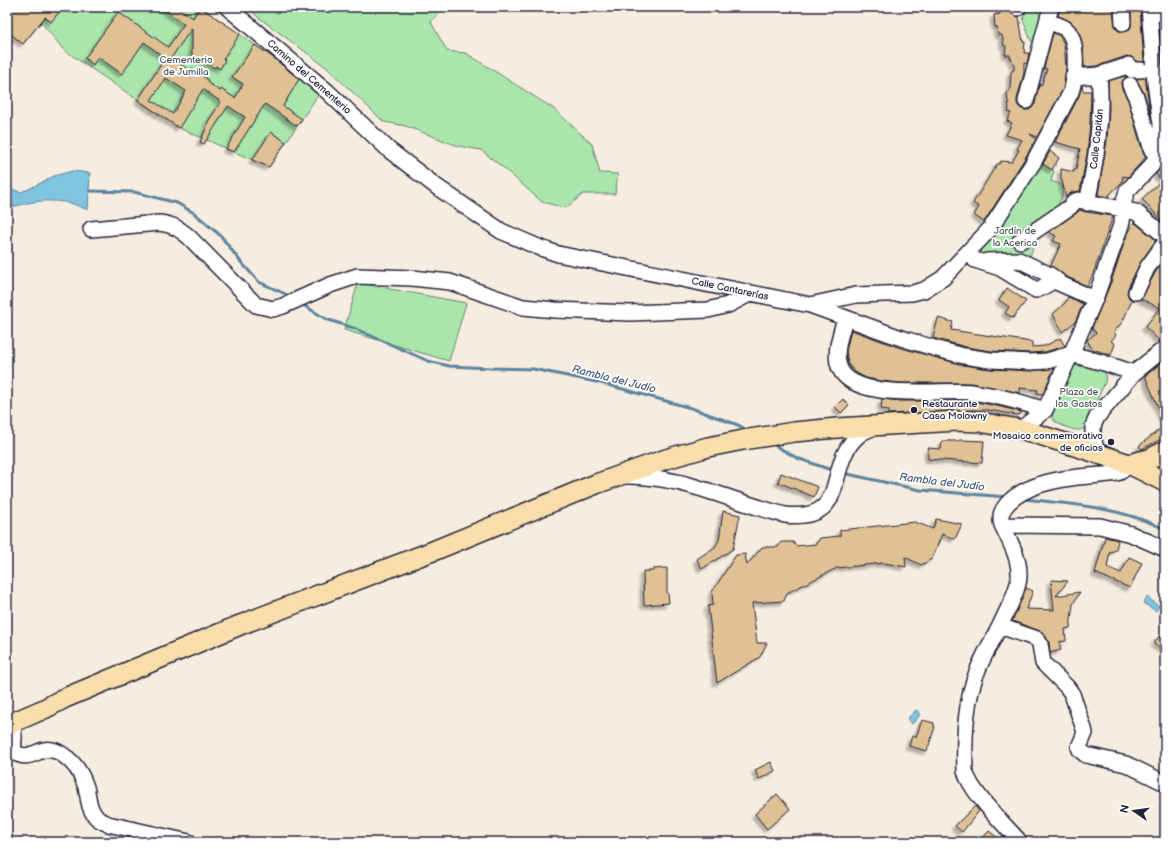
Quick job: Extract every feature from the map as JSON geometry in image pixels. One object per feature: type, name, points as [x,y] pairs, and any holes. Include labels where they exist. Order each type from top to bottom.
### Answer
[{"type":"main road","points":[[8,722],[42,703],[65,698],[240,625],[433,551],[596,484],[666,459],[744,440],[794,432],[837,428],[968,421],[1024,430],[1129,464],[1165,482]]},
{"type":"main road","points":[[1129,464],[1163,454]]},
{"type":"street","name":"Camino del Cementerio","points":[[227,7],[328,92],[372,134],[408,165]]},
{"type":"street","points":[[1026,101],[1051,7]]},
{"type":"street","points":[[1122,7],[1123,23]]},
{"type":"street","points":[[1024,430],[1026,425],[1045,410],[1095,299],[1122,222],[1127,191],[1152,165],[1160,149],[1160,81],[1149,12],[1165,9]]},
{"type":"street","points":[[810,305],[856,295],[912,293],[924,290],[932,286],[949,272],[990,229],[1030,167],[1068,99],[1072,88],[1075,54],[1074,46],[1064,28],[1048,22]]},
{"type":"street","points":[[1073,77],[1099,75],[1131,67]]},
{"type":"street","name":"Calle Capitán","points":[[1087,202],[1099,140],[1101,102],[1099,75]]},
{"type":"street","points":[[1130,85],[1136,97],[1152,150],[1160,149]]},
{"type":"street","name":"Calle Cantarerías","points":[[408,165],[501,231],[548,251],[602,264],[810,305],[940,350],[976,358],[1034,362],[1047,361],[1071,354]]},
{"type":"street","points":[[1020,241],[1078,200],[1136,212],[1165,236]]},
{"type":"street","points":[[91,229],[169,223],[179,228],[190,238],[256,305],[273,308],[283,306],[312,292],[357,276],[378,276],[450,282],[523,306],[555,310],[630,313],[708,310],[728,305],[751,293]]},
{"type":"street","points":[[1136,292],[1147,268],[1165,243]]},
{"type":"street","points":[[949,272],[954,278],[975,260],[1000,268],[1036,290],[1054,281],[1095,299]]},
{"type":"street","points":[[845,318],[837,358],[843,373],[851,382],[899,392],[958,392],[982,394],[1022,402],[1045,410]]},
{"type":"street","points":[[1096,453],[1093,432],[1095,422],[1116,393],[1134,373],[1165,348]]},
{"type":"street","points":[[1071,354],[1134,373]]},
{"type":"street","points":[[618,476],[639,476],[666,479],[774,512],[795,516],[813,513],[822,509],[828,501],[843,458],[850,444],[859,435],[878,426]]},
{"type":"street","points":[[1020,842],[974,790],[967,779],[965,771],[966,725],[970,696],[978,668],[1000,626],[1019,582],[1017,559],[1002,517],[1010,501],[1030,488],[1047,482],[1121,472],[1129,464]]},
{"type":"street","points":[[1002,517],[1100,526],[1131,534],[1165,549]]},
{"type":"street","points":[[1000,626],[1037,639],[1040,644],[1042,663],[1067,686],[1072,694],[1085,733],[1079,746],[1082,752],[1086,755],[1126,764],[1165,783]]},
{"type":"street","points":[[8,722],[15,731],[13,745],[14,752],[26,757],[43,749],[54,750],[63,755],[74,765],[82,777],[86,788],[90,810],[98,819],[108,824],[189,842]]},
{"type":"green space","name":"Cementerio de Jumilla","points":[[7,7],[206,7],[205,10],[321,91],[269,167],[179,128],[64,50],[41,22],[23,44],[7,31]]},
{"type":"green space","points":[[247,7],[444,7],[431,22],[447,51],[466,53],[554,109],[592,144],[600,173],[618,174],[615,194],[583,194],[566,208],[542,202],[481,150],[458,146],[406,126],[384,122],[326,67],[258,17]]},
{"type":"green space","points":[[1032,8],[1037,11],[1040,19],[1035,43],[1031,41],[1023,20],[1026,11]]},
{"type":"green space","name":"Jardín de la Acerica","points":[[1039,161],[1054,171],[1051,181],[1063,185],[1062,196],[1057,208],[1039,227],[1030,257],[974,255]]},
{"type":"green space","points":[[358,283],[466,303],[449,361],[344,330]]},
{"type":"green space","name":"Plaza de los Gastos","points":[[1074,365],[1103,370],[1106,375],[1105,382],[1086,426],[1079,430],[1064,426],[1052,418]]},
{"type":"water","points":[[72,171],[90,173],[88,210],[73,204],[56,201],[31,202],[7,209],[7,188],[21,192],[54,176]]},
{"type":"water","points":[[1147,597],[1159,606],[1156,611],[1143,603]]},
{"type":"water","points":[[916,710],[921,714],[912,724],[907,719]]},
{"type":"building","points":[[7,7],[63,7],[51,22],[45,17],[23,44],[7,31]]},
{"type":"building","points":[[161,7],[177,7],[193,18],[200,7],[240,34],[223,59],[225,60],[220,69],[216,66],[215,68],[192,55],[192,28],[171,58],[192,72],[192,68],[208,80],[207,82],[220,91],[221,89],[235,98],[243,84],[232,77],[255,45],[299,79],[283,106],[302,119],[297,126],[265,104],[234,152],[226,149],[245,117],[228,106],[204,144],[200,142],[208,124],[207,123],[221,102],[203,89],[179,128],[138,100],[165,58],[144,42],[122,74],[98,57],[93,65],[85,58],[118,12],[168,47],[184,24]],"holes":[[[166,78],[186,91],[173,114],[151,100]]]},
{"type":"building","points":[[998,7],[1008,7],[1012,14],[1019,17],[1023,42],[1025,42],[1024,53],[1029,53],[1027,64],[1024,63],[1024,73],[1017,99],[1017,104],[1020,108],[1029,110],[1035,104],[1039,85],[1041,86],[1047,69],[1044,68],[1053,33],[1060,36],[1064,44],[1066,68],[1063,89],[1037,137],[1030,134],[1036,139],[984,222],[974,215],[979,207],[973,203],[997,164],[1001,161],[1012,162],[1019,150],[1017,149],[1022,140],[1006,135],[1012,123],[1007,121],[1011,113],[1008,112],[1007,93],[1010,90],[1011,72],[1014,70],[1014,65],[1010,55],[1005,55],[1006,46],[1004,46],[1002,35],[998,35],[997,27],[995,27],[994,15],[1000,14]]},
{"type":"building","points":[[1060,7],[1113,7],[1115,28],[1123,32],[1128,31],[1131,27],[1131,7],[1140,7],[1144,62],[1136,61],[1132,57],[1127,56],[1097,66],[1084,67],[1083,48],[1079,31],[1071,22],[1058,16]]},
{"type":"building","points":[[1165,19],[1165,89],[1159,22]]},
{"type":"building","points":[[1126,77],[1121,84],[1122,89],[1128,100],[1143,153],[1146,157],[1128,177],[1123,176],[1122,182],[1108,197],[1098,195],[1107,140],[1109,108],[1108,81]]},
{"type":"building","points":[[1146,78],[1150,113],[1144,93],[1136,79]]},
{"type":"building","points":[[1082,85],[1083,91],[1091,91],[1087,154],[1080,191],[1072,192],[1066,197],[1061,177],[1061,169],[1074,172],[1074,169],[1076,170],[1080,149],[1055,142],[1079,96]]},
{"type":"building","points":[[271,132],[286,142],[269,167],[252,160]]},
{"type":"building","points":[[1050,151],[1059,158],[1052,170],[1043,164]]},
{"type":"building","points":[[1165,162],[1165,224],[1142,199],[1162,180],[1156,174]]},
{"type":"building","points":[[1080,210],[1113,216],[1092,277],[1087,286],[1065,276],[1050,265],[1061,244],[1053,241],[1056,236],[1049,232]]},
{"type":"building","points":[[1134,222],[1156,240],[1140,263],[1128,288],[1127,293],[1129,298],[1132,300],[1123,321],[1114,332],[1116,335],[1111,341],[1115,344],[1111,355],[1092,349],[1087,340],[1096,333],[1092,328],[1111,282],[1125,240]]},
{"type":"building","points":[[1165,258],[1165,339],[1160,341],[1145,327],[1160,308],[1141,299]]},
{"type":"building","points":[[1007,288],[1026,301],[1013,318],[1005,313],[1009,307],[999,300]]},
{"type":"building","points":[[1068,297],[1083,304],[1075,322],[1062,332],[1053,314],[1065,303]]},
{"type":"building","points":[[938,318],[953,322],[951,330],[1032,342],[1032,347],[1045,346],[1060,338],[1065,346],[1045,352],[1031,353],[991,351],[966,347],[933,338]]},
{"type":"building","points":[[851,330],[898,347],[963,365],[990,369],[1031,371],[1054,368],[1043,394],[1037,393],[1038,390],[1020,388],[1020,393],[971,383],[900,383],[882,381],[866,378],[855,372],[848,364],[846,351]]},
{"type":"building","points":[[1165,360],[1165,420],[1164,421],[1145,376]]},
{"type":"building","points":[[843,399],[849,405],[841,413],[835,407]]},
{"type":"building","points":[[882,399],[900,401],[970,401],[1021,412],[1021,414],[1017,415],[989,410],[971,410],[889,414],[889,410],[881,409]]},
{"type":"building","points":[[1165,425],[1165,437],[1142,449],[1139,446]]},
{"type":"building","points":[[942,441],[984,441],[982,463],[928,459],[928,448],[941,449]]},
{"type":"building","points":[[781,473],[818,487],[814,497],[778,482]]},
{"type":"building","points":[[723,511],[740,515],[733,549],[702,569],[697,559],[715,547],[719,540]]},
{"type":"building","points":[[936,519],[962,524],[955,539],[942,534],[932,559],[921,565],[905,557],[906,567],[884,563],[837,568],[787,593],[784,601],[752,603],[757,643],[767,643],[760,657],[717,683],[708,606],[713,605],[712,592],[736,555],[745,554],[747,565],[762,547],[778,547],[781,542],[793,542],[796,546],[816,544],[820,538],[840,536],[840,530],[915,522],[933,529]]},
{"type":"building","points":[[1105,537],[1118,540],[1116,550],[1110,552],[1107,567],[1121,573],[1129,557],[1142,563],[1130,588],[1095,573]]},
{"type":"building","points":[[667,568],[667,593],[669,603],[644,605],[643,571],[653,571],[653,569]]},
{"type":"building","points":[[1051,580],[1068,581],[1056,596],[1080,592],[1073,604],[1070,628],[1065,629],[1066,641],[1059,642],[1061,650],[1050,653],[1049,642],[1044,634],[1040,631],[1012,621],[1026,588],[1033,591],[1026,609],[1054,610]]},
{"type":"building","points":[[1159,636],[1165,640],[1165,651],[1154,644]]},
{"type":"building","points":[[922,720],[934,723],[935,727],[927,751],[909,746],[912,736],[916,737]]},
{"type":"building","points":[[771,762],[775,771],[759,779],[755,770]]},
{"type":"building","points":[[777,794],[790,809],[767,829],[755,814]]},
{"type":"building","points":[[975,806],[979,811],[962,832],[955,826]]},
{"type":"building","points":[[989,831],[1003,842],[980,842]]},
{"type":"waterway","name":"Rambla del Judío","points":[[90,191],[134,192],[177,203],[194,213],[221,236],[240,261],[259,282],[292,297]]},
{"type":"waterway","name":"Rambla del Judío","points":[[300,303],[326,319],[356,329],[428,361],[449,366],[533,369],[601,383],[691,408],[738,425],[749,431]]},
{"type":"waterway","name":"Rambla del Judío","points":[[772,444],[797,458],[834,471]]},
{"type":"waterway","name":"Rambla del Judío","points":[[843,473],[920,490],[1007,497]]},
{"type":"waterway","name":"Rambla del Judío","points":[[1023,499],[1078,505],[1113,511],[1165,529]]},
{"type":"place","name":"Restaurante Casa Molowny","points":[[914,410]]},
{"type":"place","name":"Mosaico conmemorativo de oficios","points":[[1111,442]]}]
